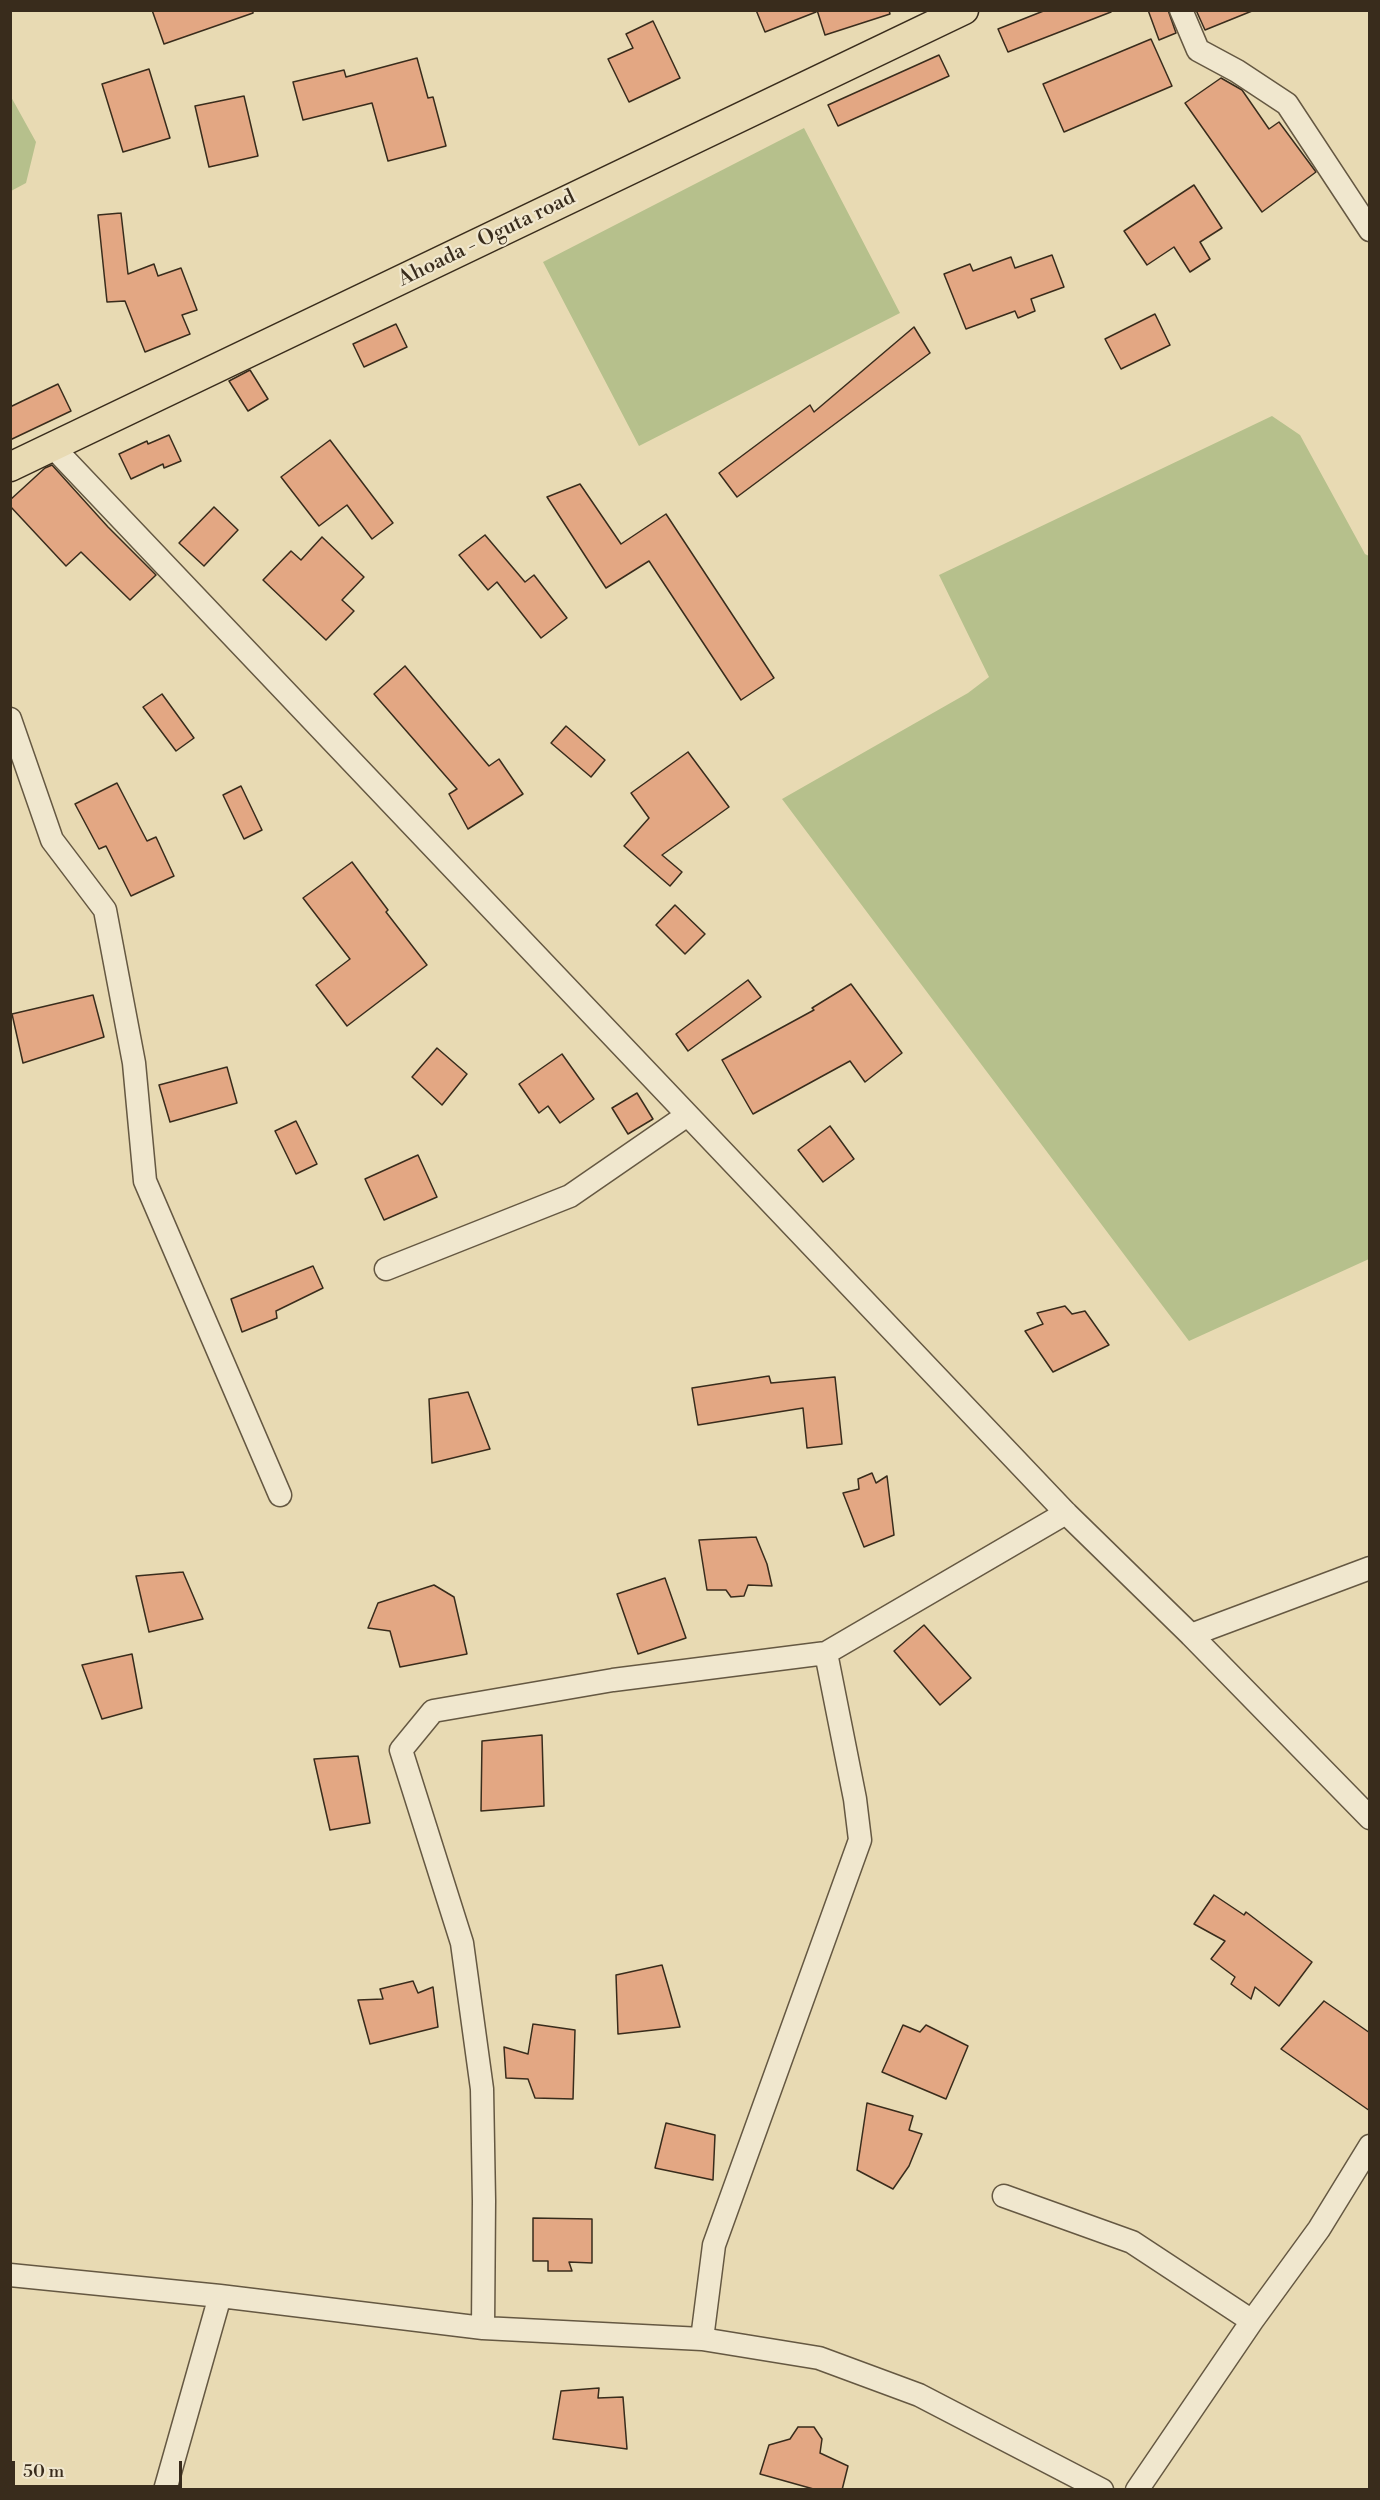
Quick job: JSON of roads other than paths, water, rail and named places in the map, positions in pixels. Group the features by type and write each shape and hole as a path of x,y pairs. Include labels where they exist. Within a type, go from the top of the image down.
{"main road":[{"name":"Ahoada - Oguta road","path":"10,467 964,10"}],"street":[{"path":"1181,10 1198,50 1237,71 1287,104 1370,230"},
{"path":"53,447 686,1116 1066,1513 1191,1635 1370,1818"},
{"path":"10,719 52,840 105,910 134,1063 145,1181 280,1495"},
{"path":"386,1269 570,1196 686,1116"},
{"path":"483,2328 482,2089 462,1943 401,1750 433,1712 614,1680 826,1653 1066,1513"},
{"path":"1191,1635 1370,1568"},
{"path":"702,2339 714,2246 860,1840 855,1799 826,1653"},
{"path":"1137,2490 1252,2321 1319,2229 1370,2146"},
{"path":"1004,2196 1132,2242 1252,2321"},
{"path":"10,2275 220,2295 483,2328 702,2339 819,2358 919,2396 1102,2490"},
{"path":"165,2490 220,2295"}]}
